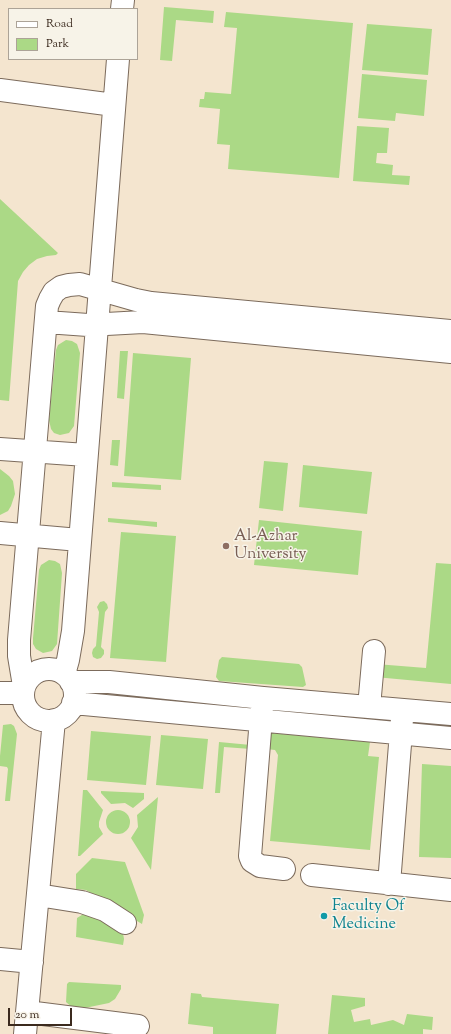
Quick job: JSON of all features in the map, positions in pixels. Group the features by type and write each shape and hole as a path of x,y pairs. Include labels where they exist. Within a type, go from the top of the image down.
{"lane":[{"path":"118,60 99,289 98,325 79,540 73,631 68,660 69,686 66,714 54,720 46,721 32,715 23,701 19,640 47,306 54,292 61,287 80,284 99,289 136,300 151,303 396,336 451,352"},
{"path":"0,90 114,105"},
{"path":"46,322 78,325 143,322 396,336 451,331"},
{"path":"0,448 86,455"},
{"path":"0,533 79,540"},
{"path":"369,707 374,650"},
{"path":"23,690 28,679 34,674 41,670 49,669 56,670 69,686 261,721 451,738"},
{"path":"69,686 109,682 263,698 451,714"},
{"path":"0,693 23,690"},
{"path":"263,698 250,856 256,864 260,866 284,869"},
{"path":"389,884 403,710"},
{"path":"25,1034 54,720"},
{"path":"312,876 451,890"},
{"path":"38,895 71,899 94,905 126,923"},
{"path":"0,959 32,962"},
{"path":"27,1012 138,1026"}],"green space":[{"path":"164,7 214,11 213,23 176,20 172,61 160,60"},
{"path":"226,12 353,23 339,178 228,169 230,145 217,144 220,109 199,107 200,99 204,99 205,92 231,94 237,28 224,27"},
{"path":"367,24 432,29 428,75 362,70"},
{"path":"362,74 427,80 424,116 396,113 395,121 358,118"},
{"path":"357,126 389,128 387,153 377,153 376,163 393,165 392,175 410,176 409,185 353,181"},
{"path":"0,199 58,253 56,255 37,259 29,265 18,281 9,401 0,400"},
{"path":"66,340 77,344 80,353 74,426 69,433 60,435 54,433 51,429 49,420 56,350 58,345"},
{"path":"120,351 128,351 124,399 117,398"},
{"path":"133,353 191,358 181,480 124,476"},
{"path":"112,440 120,440 118,466 110,465"},
{"path":"264,461 288,463 283,511 259,508"},
{"path":"303,465 372,472 367,514 299,507"},
{"path":"0,469 13,481 15,494 8,511 0,515"},
{"path":"112,482 161,485 161,490 112,487"},
{"path":"108,518 157,522 157,527 108,522"},
{"path":"259,520 362,531 358,575 254,565"},
{"path":"121,532 176,536 166,662 110,658"},
{"path":"49,560 60,564 62,573 57,644 52,651 43,653 36,649 33,644 33,638 39,570 41,565"},
{"path":"436,563 451,564 451,684 375,677 376,664 426,668"},
{"path":"104,601 108,608 105,612 101,647 104,650 104,654 101,658 97,659 93,657 92,653 96,646 99,612 97,607 100,602"},
{"path":"222,657 299,664 302,667 306,685 303,687 219,681 216,677 219,660"},
{"path":"11,724 14,726 17,734 10,801 5,801 8,769 7,767 0,766 0,756 3,725"},
{"path":"91,731 151,736 146,785 87,780"},
{"path":"271,733 370,742 368,756 379,757 370,850 270,841 278,755 275,750 266,749"},
{"path":"161,735 208,739 203,789 156,785"},
{"path":"219,742 251,745 251,749 224,747 220,793 215,793"},
{"path":"422,764 451,766 451,858 419,857"},
{"path":"83,790 87,790 103,810 99,827 103,834 80,856 78,856"},
{"path":"101,791 144,793 144,799 133,808 125,803 111,804 101,793"},
{"path":"158,797 151,870 131,838 138,827 137,815"},
{"path":"118,810 126,814 130,822 126,830 118,834 110,830 106,822 110,814"},
{"path":"92,858 125,862 144,915 142,924 86,890 76,889 76,874"},
{"path":"85,913 89,913 123,933 123,945 76,937 77,918"},
{"path":"69,982 121,985 121,989 115,999 109,1003 75,1010 66,1002 67,984"},
{"path":"191,993 201,994 202,997 279,1004 276,1034 213,1034 213,1027 188,1024"},
{"path":"332,995 365,998 365,1006 351,1010 354,1022 370,1019 371,1025 393,1020 404,1025 407,1014 433,1017 432,1030 423,1029 423,1034 328,1034"}],"place":[{"name":"Al-Azhar University","path":"226,546"},
{"name":"Faculty Of Medicine","path":"324,916"}]}
